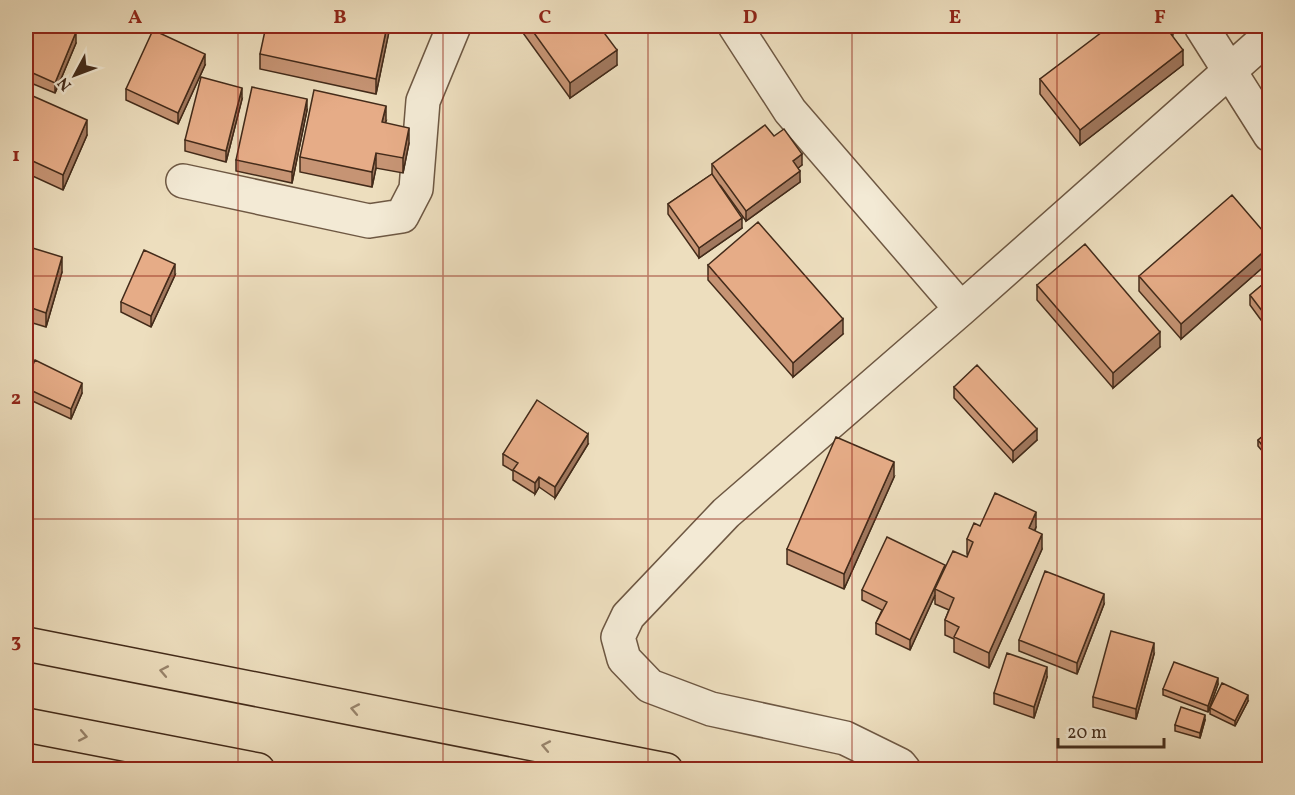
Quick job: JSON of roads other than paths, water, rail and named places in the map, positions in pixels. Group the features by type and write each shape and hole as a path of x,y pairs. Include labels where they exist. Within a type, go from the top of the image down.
{"highway":[{"path":"26,644 666,770"},
{"path":"26,725 258,770"}],"street":[{"path":"183,181 369,221 402,216 416,189 423,101 454,26"},
{"path":"735,26 790,111 960,309"},
{"path":"1201,26 1269,135"},
{"path":"904,770 900,765 845,738 711,709 650,686 624,659 618,637 628,616 726,513 1269,35"}]}
